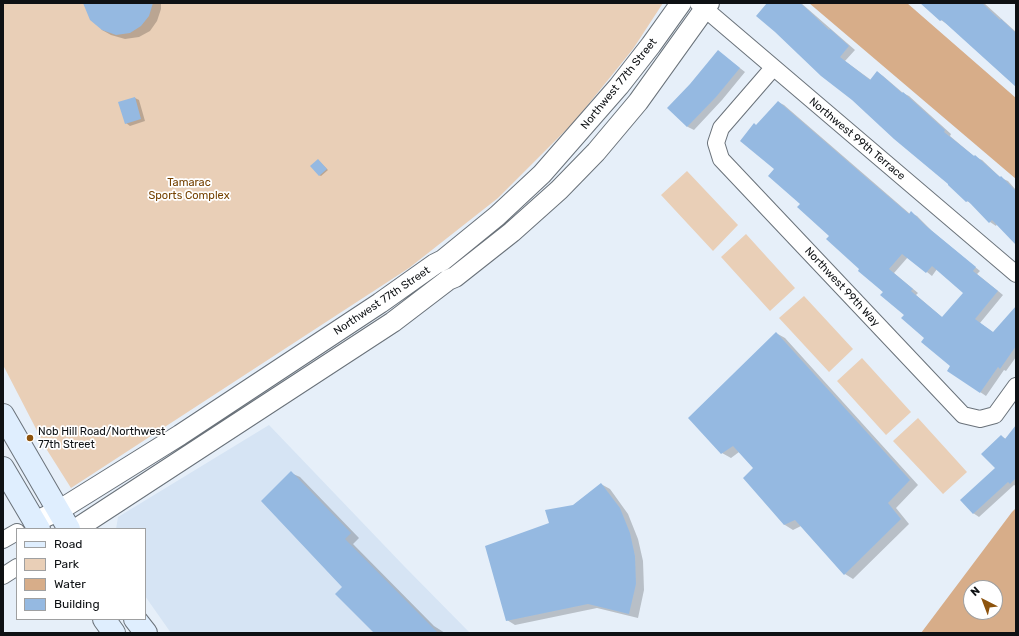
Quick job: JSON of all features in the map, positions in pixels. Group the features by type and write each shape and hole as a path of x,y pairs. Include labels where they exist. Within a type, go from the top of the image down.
{"main road":[{"path":"3,415 68,528"},
{"path":"3,468 28,528"},
{"path":"105,620 114,633"},
{"path":"136,620 146,633"}],"street":[{"name":"Northwest 77th Street","path":"28,528 58,511 186,430 374,308 435,264 443,260 497,216 542,174 619,86 681,3"},
{"name":"Northwest 77th Street","path":"78,528 393,322 448,280 455,277 512,232 558,190 596,152 638,102 704,5"},
{"name":"Northwest 99th Terrace","path":"704,5 773,68 1016,274"},
{"name":"Northwest 99th Way","path":"773,68 720,128 716,143 721,158 964,414 980,419 995,414 1016,386"},
{"name":"Northwest 77th Street","path":"3,540 16,534"},
{"path":"3,576 16,568"}],"shaded area":[{"path":"269,425 470,633 171,633 146,597 146,528 116,528 118,517"}],"green space":[{"name":"Tamarac Sports Complex","path":"3,3 663,3 633,49 574,122 498,198 409,268 71,488 47,450 3,365"},
{"path":"687,171 738,225 713,251 661,195"},
{"path":"746,234 795,288 770,311 721,257"},
{"path":"804,296 853,349 829,372 779,318"},
{"path":"862,358 911,412 886,435 837,381"},
{"path":"918,418 967,472 943,494 893,441"}],"water":[{"path":"809,3 907,3 1016,98 1016,179"},
{"path":"1016,508 1016,633 921,633 1012,512"}],"building":[{"path":"83,3 153,3 149,16 141,26 130,33 116,35 102,30 90,20"},
{"path":"767,3 800,3 849,46 840,57 870,80 877,71 945,130 944,132 974,156 975,155 1000,177 1001,176 1016,191 1016,245 992,220 989,223 968,201 966,202 948,184 894,139 852,100 821,76 756,16"},
{"path":"920,3 982,3 1000,20 1001,19 1016,33 1016,87 942,20 940,21"},
{"path":"718,50 740,68 716,97 687,127 667,108 690,84"},
{"path":"135,97 141,119 125,124 118,102"},
{"path":"778,101 909,214 911,211 926,226 976,267 973,271 998,291 975,319 993,332 1016,306 1016,346 1000,369 998,367 980,393 947,371 950,366 921,342 924,338 901,318 904,315 880,295 883,292 858,271 859,269 826,239 829,236 797,207 800,204 768,176 774,169 740,141 754,123 756,125","holes":["902,254 926,273 932,266 963,293 942,317 911,291 913,289 889,269"]},
{"path":"318,159 327,169 319,176 310,166"},
{"path":"776,332 910,480 888,503 901,519 844,575 795,520 784,525 743,478 753,468 733,446 721,454 688,418"},
{"path":"1016,425 1016,478 1010,484 1008,482 973,514 960,500 995,468 981,454 1001,435 1005,439"},
{"path":"291,471 351,533 345,539 438,633 374,633 335,594 342,587 261,501"},
{"path":"601,483 620,508 630,533 635,556 636,584 629,614 588,604 506,621 485,546 549,523 545,510 573,505"}],"place":[{"name":"Nob Hill Road/Northwest 77th Street","path":"30,438"}]}
